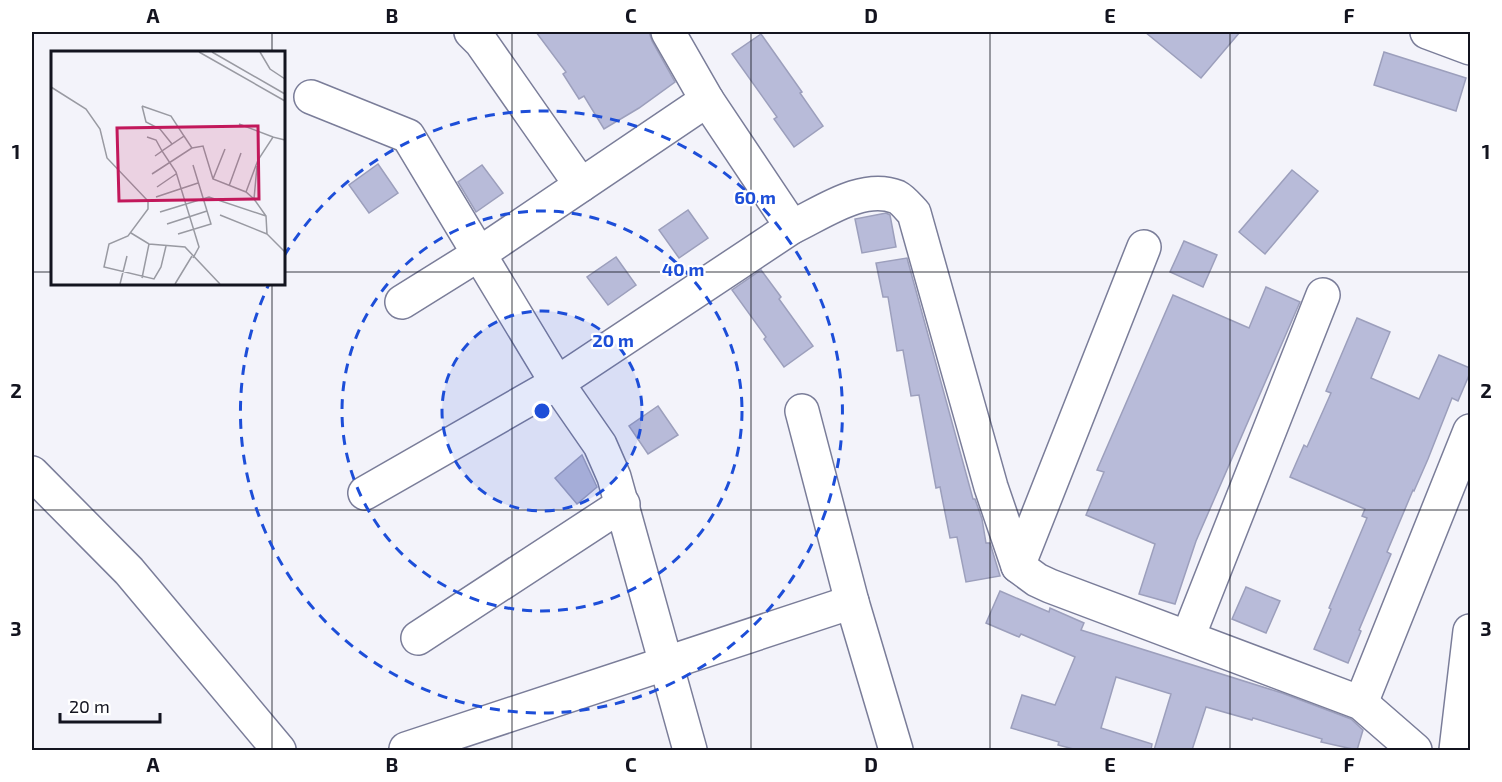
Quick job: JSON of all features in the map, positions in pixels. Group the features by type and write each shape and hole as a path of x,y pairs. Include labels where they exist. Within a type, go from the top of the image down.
{"street":[{"path":"471,32 481,42 581,185"},
{"path":"668,32 706,100 792,227"},
{"path":"1427,32 1470,48"},
{"path":"311,97 408,136 557,382 600,445 623,504 690,750"},
{"path":"402,302 479,254 706,100"},
{"path":"365,493 557,382 792,227 854,198 878,193 898,197 914,213 991,487 1018,566 1036,580 1050,586 1360,704 1415,750"},
{"path":"1018,566 1144,247"},
{"path":"1188,637 1323,295"},
{"path":"802,411 852,602 896,750"},
{"path":"1360,704 1470,431"},
{"path":"32,473 129,571 279,750"},
{"path":"418,638 623,504"},
{"path":"406,749 852,602"},
{"path":"1456,750 1470,631"}],"building":[{"path":"536,32 649,32 675,82 639,108 604,129 584,96 579,99 563,74 566,72"},
{"path":"1145,32 1240,32 1201,78"},
{"path":"761,34 823,126 794,147 774,119 777,117 732,54"},
{"path":"1384,52 1466,78 1456,111 1374,85"},
{"path":"378,164 398,193 369,213 349,185"},
{"path":"482,165 503,193 476,212 458,182"},
{"path":"1292,170 1318,191 1265,254 1239,232"},
{"path":"688,210 708,238 679,258 659,230"},
{"path":"886,213 890,215 896,247 862,253 855,219"},
{"path":"1184,241 1217,255 1203,287 1170,272"},
{"path":"616,257 636,285 608,305 587,277"},
{"path":"907,258 973,499 975,499 982,519 986,543 990,543 1000,576 966,582 957,537 950,538 940,487 936,488 919,395 911,396 903,350 897,351 888,297 883,297 876,263"},
{"path":"761,270 813,346 784,367 764,339 766,337 732,290"},
{"path":"1266,287 1300,302 1196,541 1175,604 1139,594 1155,544 1086,515 1104,472 1097,470 1173,295 1249,328"},
{"path":"1357,318 1390,332 1371,378 1419,399 1439,355 1470,368 1470,373 1458,401 1452,398 1413,490 1387,552 1391,554 1359,630 1361,631 1348,663 1314,649 1367,518 1362,516 1365,509 1290,477 1304,445 1307,447 1331,393 1326,391"},
{"path":"658,406 678,435 648,454 629,426"},
{"path":"582,455 597,487 577,504 555,478"},
{"path":"1246,587 1280,601 1266,633 1232,619"},
{"path":"1000,591 1049,612 1050,608 1084,623 1081,630 1282,693 1351,719 1363,730 1357,750 1321,742 1322,739 1253,718 1252,720 1206,707 1192,750 1154,750 1171,694 1116,677 1101,728 1152,744 1151,750 1077,750 1058,745 1059,742 1011,728 1022,695 1055,705 1075,657 1021,634 1019,637 986,623"}]}
